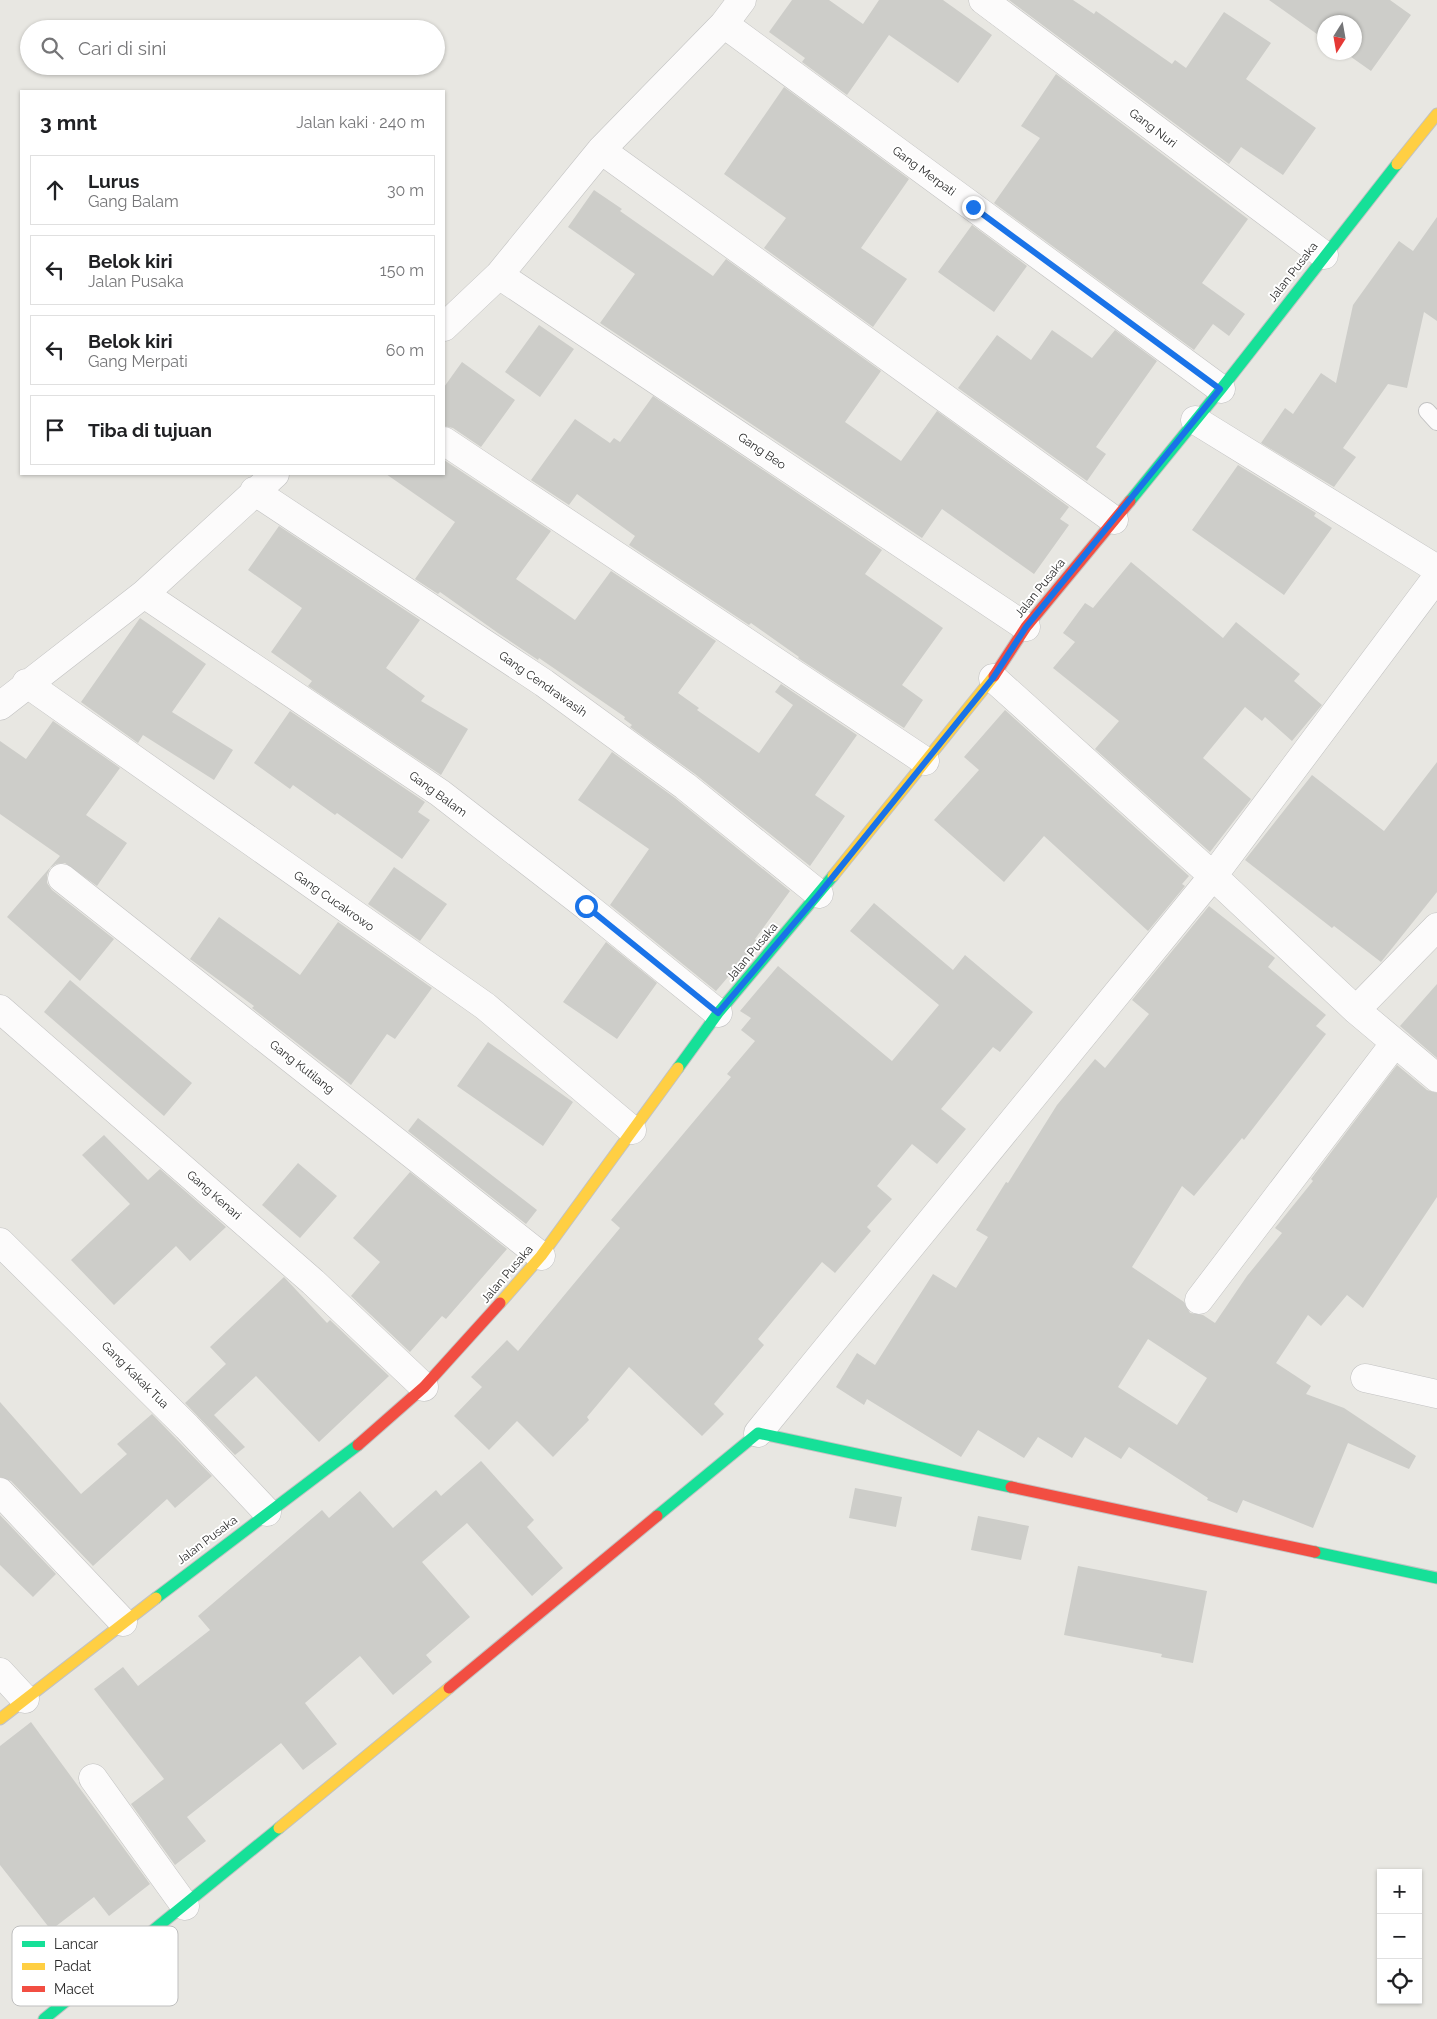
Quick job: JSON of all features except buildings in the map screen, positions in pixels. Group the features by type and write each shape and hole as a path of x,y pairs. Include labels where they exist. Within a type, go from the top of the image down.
{"main road":[{"name":"Jalan Pusaka","path":"0,1719 123,1622 356,1447 424,1386 542,1256 718,1013 819,894 993,678 1026,627 1220,389 1437,114"},
{"path":"160,1926 758,1433 1437,1578"},
{"path":"44,2019 60,2006"}],"street":[{"path":"445,326 499,276 601,150 724,24 742,0"},
{"name":"Gang Nuri","path":"983,0 1324,255"},
{"name":"Gang Merpati","path":"724,24 1220,389"},
{"path":"601,150 1114,520"},
{"name":"Gang Beo","path":"499,276 1026,627"},
{"path":"1195,420 1437,569"},
{"path":"445,442 926,761"},
{"path":"0,706 26,683 144,594 254,491 274,475"},
{"name":"Gang Cendrawasih","path":"254,491 544,683 685,786 819,894"},
{"path":"758,1433 1213,876 1437,578"},
{"name":"Gang Balam","path":"144,594 440,793 586,906 718,1013"},
{"path":"993,678 1213,876 1356,1010 1394,1044 1437,1078"},
{"name":"Gang Cucakrowo","path":"26,683 485,1006 632,1130"},
{"name":"Gang Kutilang","path":"62,878 542,1256"},
{"path":"1356,1010 1437,927"},
{"name":"Gang Kenari","path":"0,1009 313,1282 424,1386"},
{"path":"1199,1300 1394,1044"},
{"name":"Gang Kakak Tua","path":"0,1242 187,1426 267,1512"},
{"path":"1366,1378 1437,1394"},
{"path":"0,1492 123,1622"},
{"path":"0,1672 25,1699"},
{"path":"93,1778 185,1906"}],"traffic: fast":[{"path":"1130,501 1221,389 1397,164"},
{"path":"678,1068 718,1013 833,876"},
{"path":"657,1516 758,1433 1011,1487"},
{"path":"156,1598 358,1445"},
{"path":"1315,1552 1437,1578"},
{"path":"158,1926 279,1828"},
{"path":"44,2019 60,2006"}],"traffic: slow":[{"path":"1397,164 1437,114"},
{"path":"833,876 994,676"},
{"path":"500,1303 541,1256 678,1068"},
{"path":"0,1719 156,1598"},
{"path":"279,1828 449,1688"}],"traffic: jam":[{"path":"994,676 1026,627 1130,501"},
{"path":"358,1445 424,1387 500,1303"},
{"path":"1011,1487 1315,1552"},
{"path":"449,1688 657,1516"}],"route":[{"path":"586,906 718,1013 819,894 993,678 1026,627 1220,389 973,207"}]}
